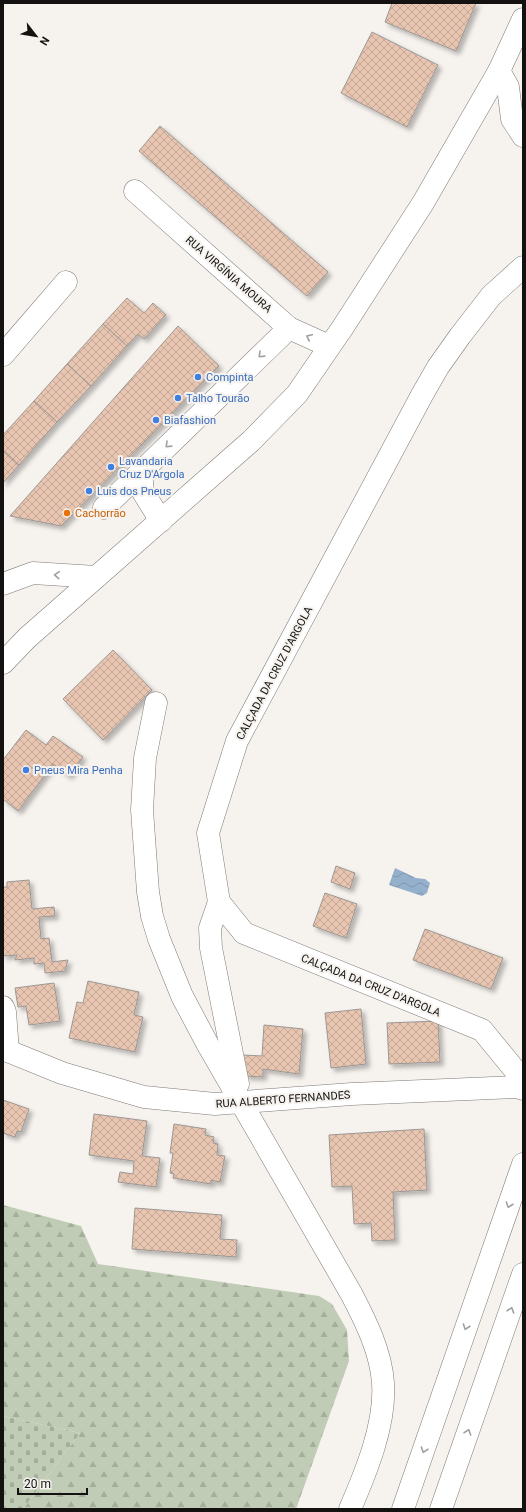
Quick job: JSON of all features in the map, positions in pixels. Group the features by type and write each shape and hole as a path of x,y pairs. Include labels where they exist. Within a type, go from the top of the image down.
{"main road":[{"path":"3,663 27,638 251,441 297,394 423,203 499,71 523,18"},
{"path":"499,71 508,87 512,119 523,136"},
{"name":"RUA VIRGÍNIA MOURA","path":"135,191 289,328 330,346"},
{"name":"CALÇADA DA CRUZ D'ARGOLA","path":"523,267 491,296 460,336 432,379 237,741 208,833 219,902 244,933 482,1030 523,1080"},
{"path":"3,355 66,282"},
{"path":"104,508 289,328"},
{"path":"141,472 143,492 161,521"},
{"path":"3,584 33,573 96,577"},
{"path":"156,703 145,758 142,804 148,892 152,916 159,940 182,996 241,1103 352,1294 377,1353 383,1384 380,1421 361,1483 350,1509"},
{"path":"219,902 210,928 211,948 241,1103"},
{"path":"3,1007 5,1012 5,1050"},
{"name":"RUA ALBERTO FERNANDES","path":"5,1050 62,1074 144,1097 215,1104 445,1089 516,1087 523,1089"},
{"path":"403,1509 522,1166"},
{"path":"441,1509 523,1274"}],"green space":[{"path":"3,1205 81,1226 98,1264 319,1296 332,1304 347,1330 349,1361 296,1509 23,1509 80,1433 3,1416"},
{"path":"3,1416 80,1433 23,1509 3,1509"}],"water":[{"path":"395,868 416,878 425,879 430,883 427,893 422,896 389,885"}],"building":[{"path":"392,3 476,3 456,51 385,22"},
{"path":"372,32 438,65 407,127 341,93"},
{"path":"160,126 328,272 307,296 139,151"},
{"path":"127,298 144,313 153,303 166,315 144,339 138,334 127,346 103,324"},
{"path":"103,324 127,346 91,386 67,364"},
{"path":"178,326 219,366 61,526 10,516"},
{"path":"67,364 91,386 57,422 34,401"},
{"path":"34,401 57,422 19,465 3,450 3,435"},
{"path":"3,450 19,465 3,483"},
{"path":"113,650 152,690 103,740 63,699"},
{"name":"Pneus Mira Penha","path":"26,730 46,745 53,736 83,757 69,776 53,764 18,811 3,799 3,760"},
{"path":"336,866 355,873 350,889 331,882"},
{"path":"29,880 32,909 54,907 55,916 39,917 41,939 49,938 52,962 68,960 65,971 45,973 44,963 34,964 34,958 15,960 17,955 3,956 3,887 7,887 7,882"},
{"path":"325,893 357,904 346,938 313,926"},
{"path":"425,929 503,958 491,989 413,960"},
{"path":"88,981 139,992 134,1015 143,1017 135,1052 69,1038 77,1002 83,1003"},
{"path":"54,983 60,1021 29,1025 26,1006 18,1007 15,988"},
{"path":"361,1009 366,1064 331,1068 325,1013"},
{"path":"438,1021 440,1062 389,1064 387,1023"},
{"path":"264,1025 303,1029 299,1074 263,1069 263,1077 246,1076 243,1055 262,1056"},
{"path":"3,1100 29,1109 21,1132 17,1131 15,1137 3,1133"},
{"path":"94,1114 147,1121 142,1156 160,1158 156,1187 118,1182 120,1172 133,1174 134,1161 89,1155"},
{"path":"174,1124 206,1129 205,1135 214,1137 213,1143 218,1144 217,1155 225,1156 220,1182 211,1180 211,1184 173,1178 174,1174 170,1173 173,1153 170,1153"},
{"path":"424,1129 427,1190 393,1192 395,1240 372,1241 371,1223 354,1224 352,1186 332,1187 329,1135"},
{"path":"135,1208 222,1215 220,1239 237,1240 236,1257 132,1249"}],"place":[{"name":"Compinta","path":"198,377"},
{"name":"Talho Tourão","path":"178,398"},
{"name":"Biafashion","path":"156,420"},
{"name":"Lavandaria Cruz D'Argola","path":"111,467"},
{"name":"Luis dos Pneus","path":"89,491"},
{"name":"Cachorrão","path":"67,513"},
{"name":"Pneus Mira Penha","path":"26,770"}]}
